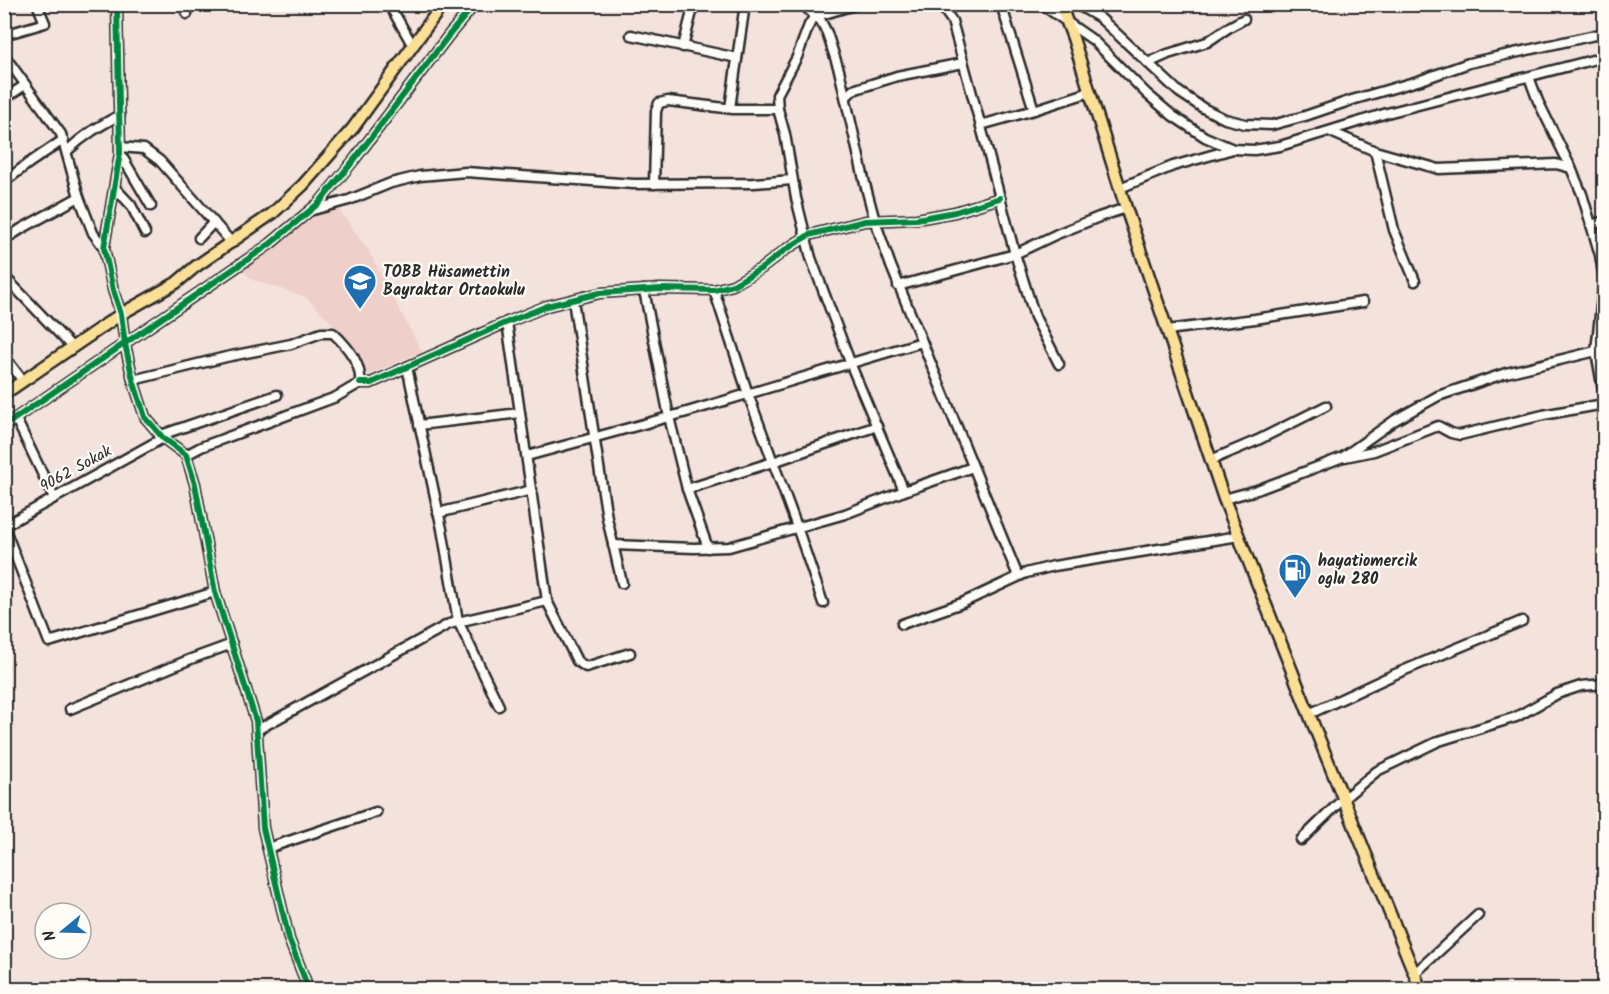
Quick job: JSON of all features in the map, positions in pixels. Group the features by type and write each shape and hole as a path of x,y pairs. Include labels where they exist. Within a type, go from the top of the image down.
{"main road":[{"path":"4,394 121,314 176,283 273,213 303,185 353,128 443,4"},
{"path":"1060,4 1224,499 1420,990"}],"street":[{"path":"4,35 45,23 37,4"},
{"path":"117,4 120,150 104,248 121,314 133,381 146,417 162,436 186,455 195,484 215,592 256,721 263,828 289,939 309,990"},
{"path":"183,4 187,14"},
{"path":"389,4 413,46"},
{"path":"4,426 270,244 319,203 475,4"},
{"path":"683,46 694,4"},
{"path":"730,108 746,4"},
{"path":"802,4 820,21 827,33 839,70 875,221 898,286 1018,576"},
{"path":"858,4 814,17 808,25 797,57 777,96 778,109 811,258 904,491"},
{"path":"940,4 952,21 1014,254 1035,317 1059,364"},
{"path":"1000,4 1034,110"},
{"path":"1041,4 1093,40 1147,94 1173,116 1205,137 1233,149"},
{"path":"1076,4 1100,18 1179,92 1225,119 1245,124 1272,125 1305,117 1469,63 1605,33"},
{"path":"1148,63 1168,54 1208,42 1244,19"},
{"path":"631,35 737,58"},
{"path":"4,55 63,140 79,197 93,233 104,248"},
{"path":"1120,188 1173,166 1233,149 1254,150 1280,146 1387,113 1605,57"},
{"path":"846,98 854,90 897,76 963,63"},
{"path":"1529,77 1582,194 1600,255 1604,279 1596,351 1605,396"},
{"path":"4,99 25,85"},
{"path":"981,125 1090,92"},
{"path":"654,184 656,111 659,103 668,101 730,108 778,109"},
{"path":"67,152 83,136 120,116"},
{"path":"1331,132 1375,151 1439,169 1556,164 1571,168"},
{"path":"4,182 63,140"},
{"path":"120,150 144,149 160,161 232,243"},
{"path":"120,150 151,206"},
{"path":"1375,151 1394,230 1415,281"},
{"path":"311,210 349,200 391,183 420,176 466,172 556,180 654,184 754,183 792,180"},
{"path":"115,188 131,205 145,232"},
{"path":"4,240 79,197"},
{"path":"186,455 201,447 336,397 360,384 371,382 407,367 547,306 600,293 660,289 714,290 733,285 806,237 865,221 917,219 955,212 1000,198"},
{"path":"898,286 1014,254 1056,234 1126,208"},
{"path":"1591,225 1605,221"},
{"path":"199,238 214,222"},
{"path":"4,276 72,348"},
{"path":"644,290 669,417 687,489 708,548"},
{"path":"714,290 748,394 798,527 823,603"},
{"path":"573,300 607,518 622,583"},
{"path":"1167,330 1363,302"},
{"path":"1022,310 1031,305"},
{"path":"507,322 547,601 577,661 586,667 630,653"},
{"path":"133,381 226,357 291,344 321,333 333,333 346,345 355,361 361,378 360,384"},
{"path":"527,456 669,417 922,342"},
{"path":"1343,457 1395,420 1438,396 1506,373 1596,351"},
{"path":"4,356 23,381"},
{"path":"407,367 459,621 499,706"},
{"name":"9062 Sokak","path":"4,527 162,436 277,395"},
{"path":"1224,499 1257,490 1343,457 1374,451 1438,426 1450,433 1460,435 1543,415 1605,404"},
{"path":"1211,460 1258,440 1326,406"},
{"path":"420,424 520,413"},
{"path":"16,419 54,498"},
{"path":"687,489 877,426"},
{"path":"613,545 729,547 845,514 974,467"},
{"path":"438,513 532,490"},
{"path":"4,527 49,642 215,592"},
{"path":"902,624 962,603 1026,573 1054,566 1239,536"},
{"path":"257,729 449,624 547,601"},
{"path":"1308,714 1393,675 1522,621"},
{"path":"70,709 232,644"},
{"path":"1301,840 1343,799 1377,771 1440,741 1516,717 1557,694 1581,686 1605,684"},
{"path":"268,848 376,812"},
{"path":"1414,974 1478,915"}],"shaded area":[{"path":"336,206 368,250 422,352 368,375 352,343 306,297 253,280 243,271 249,264 321,212"}],"cycle path":[{"path":"117,4 120,153 104,248 121,314 133,380 145,417 163,438 186,455 195,484 215,592 256,721 263,828 289,939 309,990"},
{"path":"4,426 270,244 319,203 475,4"},
{"path":"360,383 371,383 547,306 600,293 660,289 714,290 733,285 809,235 865,221 917,219 955,212 1000,198"}],"place":[{"name":"TOBB Hüsamettin Bayraktar Ortaokulu","path":"360,310"},
{"name":"hayatiomercik oglu 280","path":"1295,599"}]}
